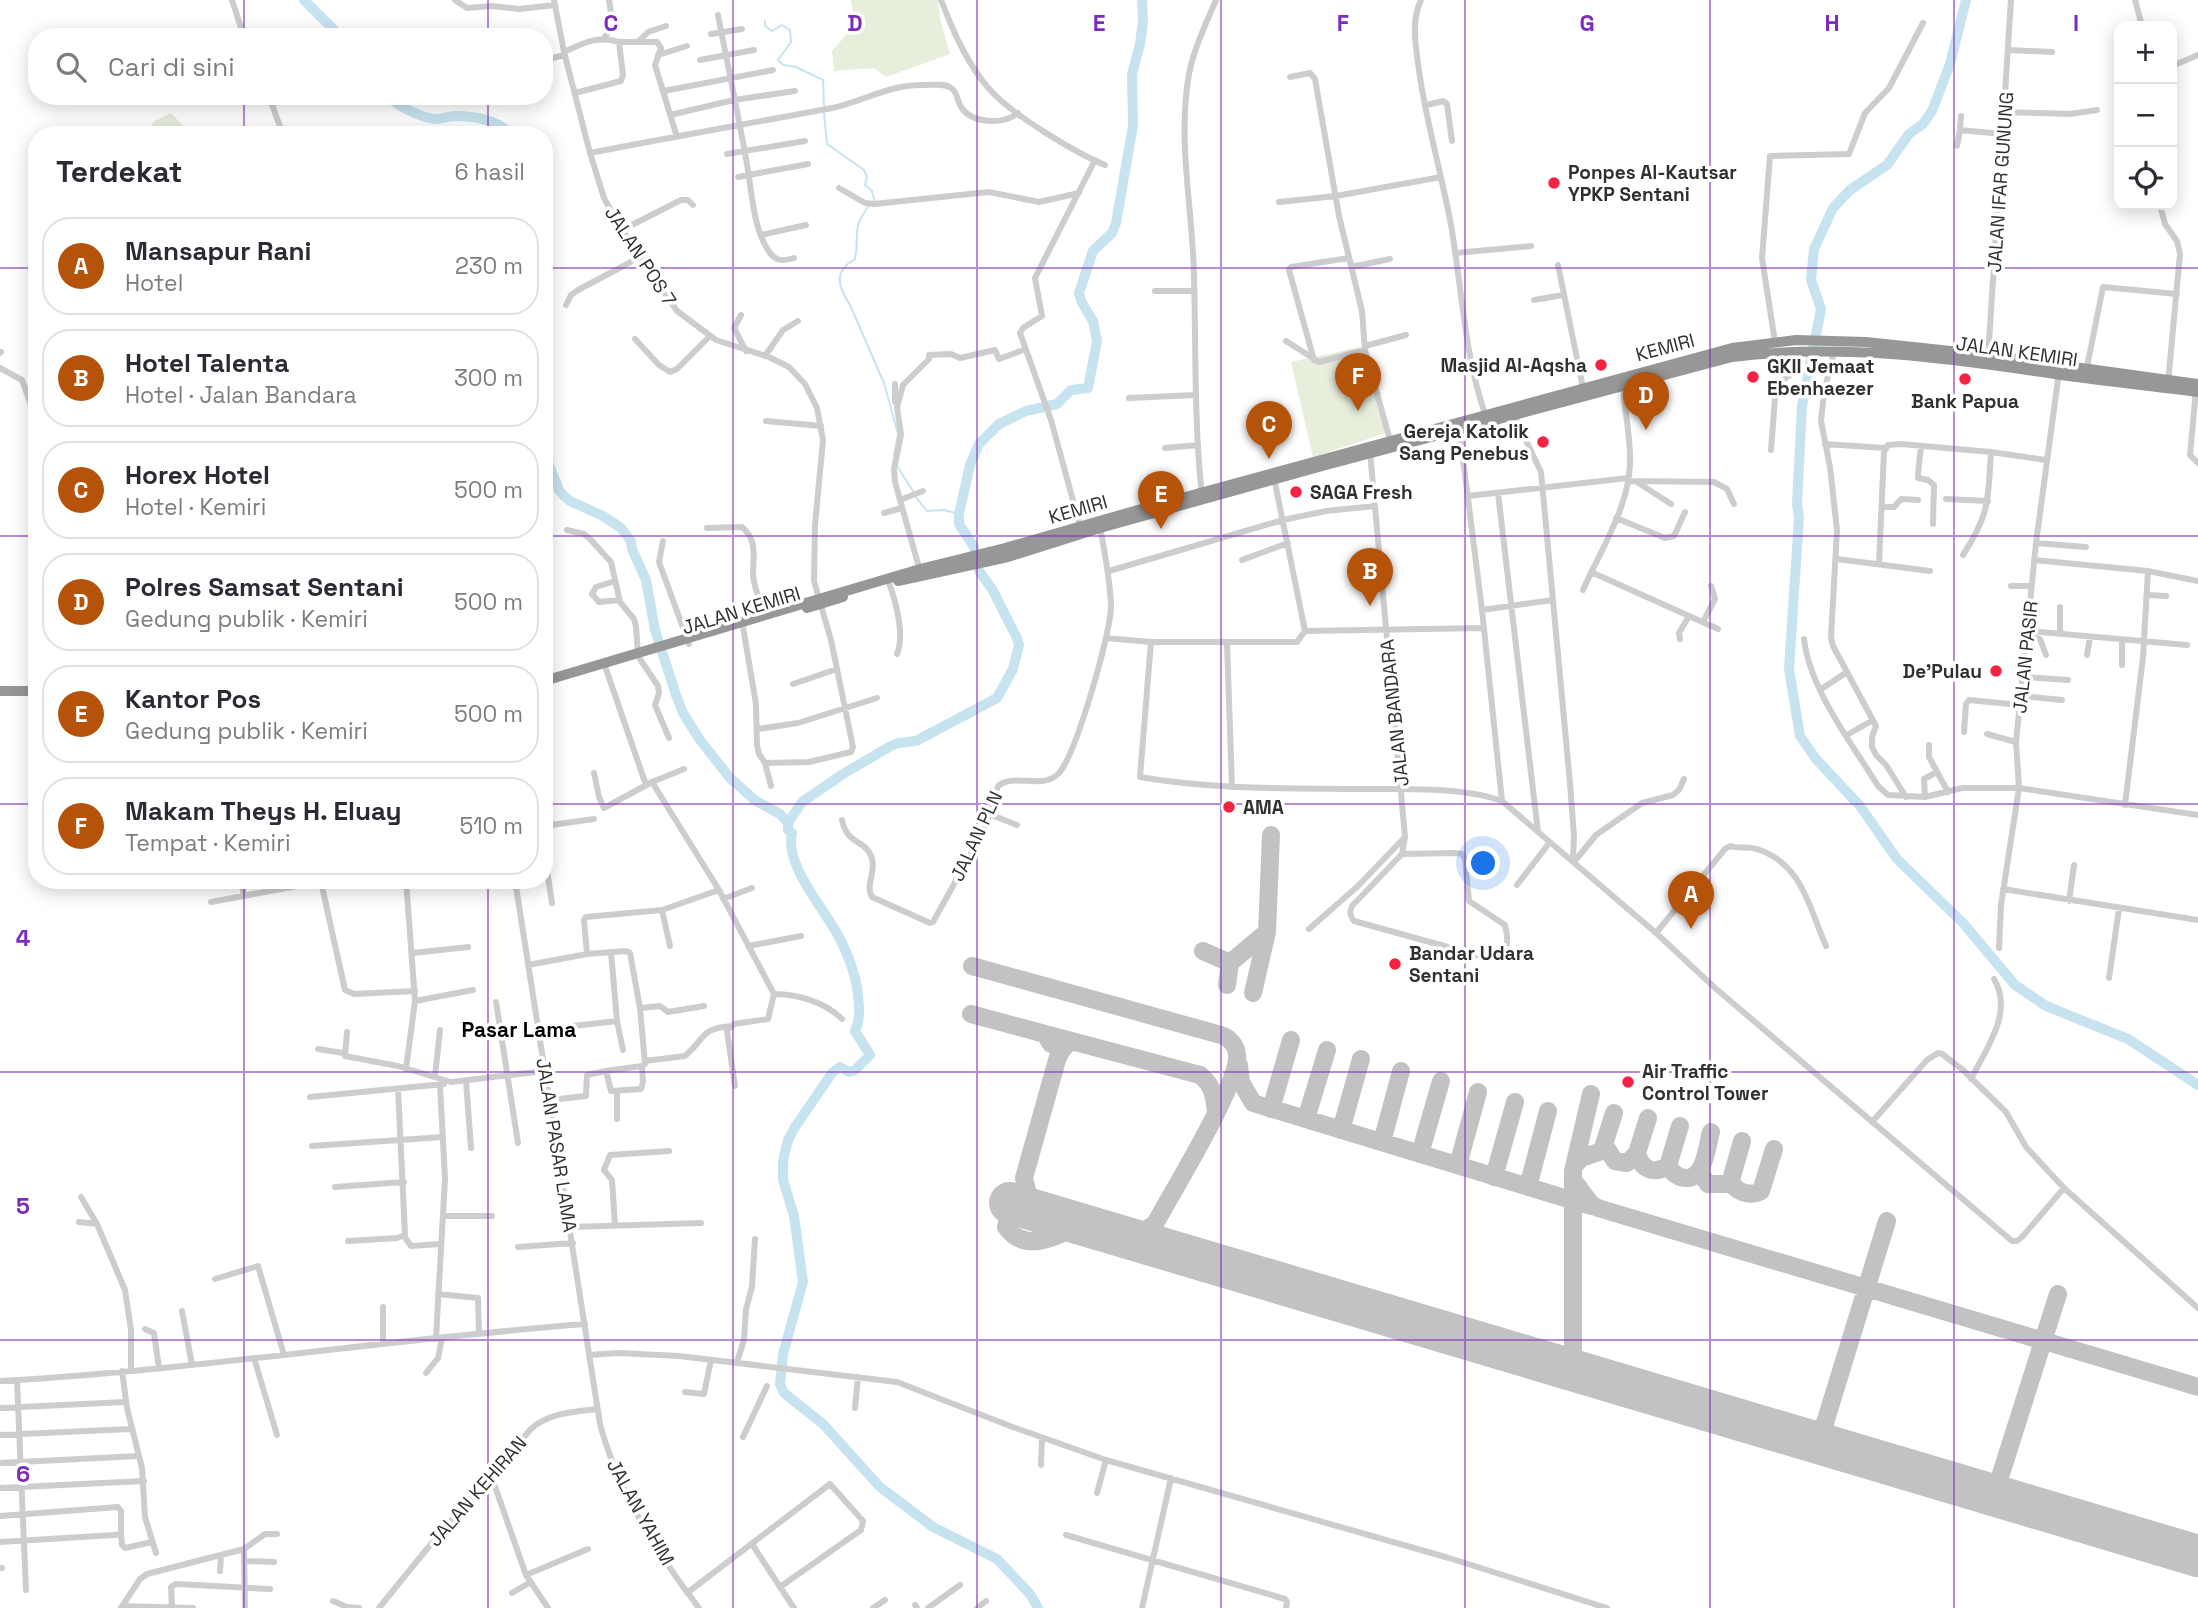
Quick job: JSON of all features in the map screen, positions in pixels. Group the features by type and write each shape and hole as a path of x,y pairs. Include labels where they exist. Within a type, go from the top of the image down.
{"highway":[{"path":"1732,352 1775,342 1796,347"},
{"path":"1732,352 1796,347 1832,348"},
{"name":"JALAN KEMIRI","path":"1832,348 1920,348 2197,388"},
{"name":"JALAN KEMIRI","path":"1832,348 1988,359"},
{"name":"KEMIRI","path":"947,566 1007,553 1100,524 1732,352"},
{"name":"KEMIRI","path":"1537,404 1583,388 1623,381"},
{"name":"KEMIRI","path":"1370,450 1390,440 1459,425 1485,414 1512,411"},
{"name":"KEMIRI","path":"1007,553 1080,526 1100,524"},
{"name":"JALAN KEMIRI","path":"683,642 743,627 819,601 947,566"},
{"name":"JALAN KEMIRI","path":"553,679 641,655 765,614 889,583 920,572"},
{"name":"JALAN KEMIRI","path":"553,684 606,669 641,655"},
{"path":"0,691 28,691"},
{"path":"0,697 28,697"}],"street":[{"path":"232,0 241,28"},
{"path":"455,0 467,8 485,6 519,9 555,3"},
{"path":"604,38 613,26 609,0"},
{"path":"941,0 965,51 987,86 1018,113 1061,142 1105,164"},
{"path":"1202,497 1196,395 1192,217 1184,161 1186,95 1192,61 1216,0"},
{"path":"1421,0 1416,12 1415,37 1474,369 1485,414"},
{"name":"JALAN IFAR GUNUNG","path":"1988,359 2011,0"},
{"path":"2135,0 2141,21"},
{"name":"JALAN POS 7","path":"555,3 590,153 608,206 622,230 671,303 710,336 780,362 800,377 812,397 821,426 823,452 814,559 819,601 837,669 853,747 851,752 809,762 765,763"},
{"path":"718,15 761,234 770,254 775,258 781,261 794,258"},
{"path":"1775,342 1762,258 1770,156 1849,154 1865,113 1889,88 1923,23"},
{"path":"639,41 648,32 666,26"},
{"path":"711,34 742,29"},
{"path":"553,57 582,43 604,38 619,42 650,41 659,44 661,48 656,65 677,137"},
{"path":"575,93 621,81 623,75 619,42"},
{"path":"658,55 687,46"},
{"path":"700,60 754,50"},
{"path":"2009,50 2052,52"},
{"path":"2177,64 2198,55"},
{"path":"664,91 773,70"},
{"path":"1290,77 1310,73 1314,75 1336,196 1362,311 1365,348 1390,440"},
{"path":"590,153 830,108 881,91 926,85 951,88 965,112 979,120 1006,119 1018,113"},
{"path":"670,115 734,100 795,91"},
{"path":"1427,105 1443,101 1447,104 1452,141"},
{"path":"272,105 280,126"},
{"path":"2005,112 2070,114 2097,110"},
{"path":"1957,146 1961,116"},
{"path":"1960,130 2004,134"},
{"path":"727,154 805,141"},
{"path":"1080,526 1051,420 1021,330 1042,314 1034,284 1035,278 1095,160"},
{"path":"738,177 808,164"},
{"path":"1279,202 1336,196 1441,177"},
{"path":"839,188 865,203 874,205 989,192 1040,202 1079,193"},
{"path":"622,230 677,201 684,199 694,205"},
{"path":"2161,210 2165,223 2179,248 2168,385"},
{"path":"761,234 806,225"},
{"path":"1455,253 1531,246"},
{"path":"566,305 571,295 578,290 639,255"},
{"path":"1314,360 1289,270 1291,267 1349,258"},
{"path":"1351,267 1390,258"},
{"path":"1558,265 1583,388"},
{"path":"2086,374 2103,287 2177,295"},
{"path":"1155,291 1194,291"},
{"path":"1534,300 1563,295"},
{"path":"741,315 734,328 746,351"},
{"path":"765,356 783,330 798,321"},
{"path":"1286,341 1319,362 1406,335"},
{"path":"635,339 659,365 670,372 677,369 710,336"},
{"path":"1771,450 1776,385 1793,373 1796,347"},
{"path":"1832,348 1821,421 1836,512 1837,559 1831,637 1833,646 1876,726 1872,747 1906,797"},
{"path":"897,407 903,385 929,359 929,355 951,354 960,358 995,350 999,359 1026,349"},
{"path":"0,368 22,380 28,396"},
{"name":"JALAN PASIR","path":"1999,948 2003,889 2019,788 2016,742 2031,586 2060,370"},
{"path":"1583,590 1631,480 1623,381"},
{"path":"895,384 901,430 894,468 920,572"},
{"path":"2197,388 2190,455 2198,463"},
{"path":"1129,398 1196,395"},
{"path":"1512,411 1539,466 1543,487 1574,836 1574,862"},
{"path":"766,421 821,426"},
{"path":"1459,425 1502,801"},
{"path":"1825,444 1885,448 1894,444 1991,452 2046,460"},
{"path":"1165,448 1198,445"},
{"path":"1921,446 1918,478 1928,480 1934,485 1933,524"},
{"path":"1879,564 1885,448"},
{"name":"JALAN BANDARA","path":"1370,450 1405,837 1402,854"},
{"path":"1962,555 1982,523 1988,501 1991,452"},
{"path":"1106,638 1152,642 1296,643 1305,631 1274,476"},
{"path":"1631,480 1671,504"},
{"path":"1468,496 1631,480 1714,482 1727,489 1734,504"},
{"path":"900,500 918,493"},
{"path":"1498,493 1538,832"},
{"path":"1882,507 1894,507 1901,499 1918,500"},
{"path":"1946,499 1988,501"},
{"path":"1109,571 1283,520 1326,511 1375,506"},
{"path":"884,513 902,508"},
{"path":"1616,518 1665,538 1674,536 1685,512"},
{"name":"JALAN PLN","path":"842,820 847,835 870,853 874,869 868,888 872,897 930,923 936,919 974,848 1002,783 1046,781 1061,770 1086,710 1106,638 1111,606 1109,571 1100,524"},
{"path":"707,527 741,527 752,538 755,558 753,576 765,614"},
{"path":"567,530 584,534 611,562 619,600 634,620 641,655 658,686 655,705 669,738"},
{"path":"663,541 659,562 683,642"},
{"path":"1242,560 1288,542"},
{"path":"2036,543 2086,547"},
{"path":"1837,559 1930,570"},
{"path":"2034,560 2148,571 2198,581"},
{"path":"2125,805 2144,641 2148,571"},
{"path":"1591,572 1718,629"},
{"path":"615,581 596,587 592,594 599,602 619,600"},
{"path":"889,583 898,609 901,640 897,654"},
{"path":"1703,622 1714,599 1711,586"},
{"path":"2011,586 2031,586"},
{"path":"2147,595 2166,596"},
{"path":"1482,610 1553,600"},
{"path":"2060,607 2060,634"},
{"path":"1680,639 1679,633 1689,616"},
{"path":"743,627 753,681 759,754 765,763 771,786"},
{"path":"1305,631 1483,628"},
{"path":"2027,633 2188,645"},
{"path":"2027,633 2040,639 2046,655"},
{"path":"2087,654 2090,636"},
{"path":"1804,639 1809,663 1820,690 1883,793 1925,797 1962,788 2019,788 2198,815"},
{"path":"2122,639 2122,665"},
{"path":"1152,642 1140,777 1232,787 1401,789 1486,795 1502,801 1656,933 1714,987 2012,1241 2022,1237 2064,1188"},
{"path":"1227,643 1232,787"},
{"path":"550,1100 586,1096 587,1075 685,1056 704,1033 719,1027 768,1019 774,994 719,890 649,784 606,669"},
{"path":"793,684 837,669"},
{"path":"1820,690 1847,672"},
{"path":"2024,677 2068,680"},
{"path":"2022,696 2062,700"},
{"path":"758,729 798,723 877,698"},
{"path":"1964,732 1966,704 1969,700 2021,705"},
{"path":"1847,735 1873,720"},
{"path":"1987,734 2016,742"},
{"path":"1929,744 1929,757 1948,792"},
{"path":"594,773 604,808 684,769"},
{"path":"1925,797 1924,779 1937,772"},
{"path":"1574,862 1596,835 1642,803 1673,795 1679,790 1684,779"},
{"path":"989,814 1017,825"},
{"path":"553,825 594,819"},
{"path":"1309,929 1358,886 1405,837"},
{"path":"1517,885 1550,842"},
{"path":"1656,933 1725,849 1730,846 1742,849 1751,847 1779,860 1793,873 1804,889 1826,946"},
{"path":"1402,854 1462,854 1465,859 1469,901 1505,925 1508,941 1503,953 1497,957 1484,957 1354,921 1350,915 1352,906 1402,854"},
{"path":"2069,901 2074,866"},
{"path":"723,898 752,888"},
{"path":"243,889 244,896"},
{"path":"211,902 282,889"},
{"path":"326,889 345,990 354,994 415,991"},
{"path":"406,1069 415,1001 407,889"},
{"name":"JALAN PASAR LAMA","path":"516,889 597,1409"},
{"path":"550,889 552,903"},
{"path":"2003,889 2198,920"},
{"path":"587,954 586,917 662,910 719,890"},
{"path":"2109,978 2119,909"},
{"path":"662,910 670,946"},
{"path":"748,946 801,936"},
{"path":"413,953 468,947"},
{"path":"611,952 617,1021 623,1049"},
{"path":"528,965 587,954 630,953 640,1009 644,1063 642,1088 617,1092 610,1090 606,1071"},
{"path":"1971,1079 1996,1027 2002,1008 2001,995 1994,979"},
{"path":"415,1001 473,990"},
{"path":"774,994 790,994 807,1000 828,1009 842,1019"},
{"path":"496,1002 518,1143"},
{"path":"640,1009 660,1006 668,1012 704,1006"},
{"path":"538,1030 617,1021"},
{"path":"731,1026 727,1034 735,1086"},
{"path":"435,1076 440,1030"},
{"path":"344,1053 347,1032"},
{"path":"318,1049 344,1053 345,1056 452,1082"},
{"path":"1872,1122 1927,1060 1938,1053 1963,1070 2006,1112 2026,1147 2064,1188 2198,1308"},
{"path":"310,1097 440,1085 545,1071"},
{"path":"466,1081 471,1148"},
{"path":"426,1373 438,1358 439,1338 438,1294 445,1179 440,1085"},
{"path":"398,1089 404,1182 404,1236 411,1246 441,1244"},
{"path":"617,1092 617,1119"},
{"path":"312,1146 443,1137"},
{"path":"615,1225 612,1180 604,1170 610,1156 669,1151"},
{"path":"335,1187 404,1182"},
{"path":"81,1196 97,1224 125,1290 131,1330 131,1367"},
{"path":"443,1216 492,1216"},
{"path":"79,1222 97,1224"},
{"path":"570,1227 701,1223"},
{"path":"348,1241 404,1236"},
{"path":"737,1362 744,1340 746,1309 752,1287 755,1238"},
{"path":"518,1247 573,1243"},
{"path":"215,1279 252,1266 259,1268 280,1355"},
{"path":"438,1294 478,1297 479,1334"},
{"path":"383,1307 383,1344"},
{"path":"181,1311 192,1361"},
{"path":"0,1381 585,1324"},
{"path":"145,1329 154,1333 159,1364"},
{"path":"589,1355 650,1354 890,1381 910,1386 1106,1460 1449,1558 1607,1608"},
{"path":"254,1358 277,1435"},
{"path":"685,1392 704,1394 711,1360"},
{"path":"122,1371 125,1402 144,1481 144,1509 156,1553"},
{"path":"855,1408 858,1377"},
{"path":"17,1380 26,1590"},
{"path":"743,1437 767,1386"},
{"path":"0,1408 125,1402"},
{"name":"JALAN KEHIRAN","path":"379,1608 537,1423 568,1413 597,1409"},
{"name":"JALAN YAHIM","path":"597,1409 608,1451 625,1488 651,1537 699,1608"},
{"path":"0,1435 131,1429"},
{"path":"1041,1465 1042,1438"},
{"path":"0,1462 139,1456"},
{"path":"1097,1493 1106,1460"},
{"path":"491,1475 526,1574 548,1608"},
{"path":"1142,1608 1171,1478"},
{"path":"0,1488 144,1481"},
{"path":"687,1592 830,1485 861,1516 864,1525 861,1530 780,1587"},
{"path":"0,1516 118,1507 121,1511 122,1545 125,1548 152,1542"},
{"path":"0,1542 121,1534"},
{"path":"122,1607 140,1579 147,1574 244,1549 265,1534 277,1534"},
{"path":"1066,1535 1285,1599 1286,1608"},
{"path":"752,1544 794,1608"},
{"path":"244,1549 245,1608"},
{"path":"526,1574 588,1549"},
{"path":"220,1571 221,1555"},
{"path":"244,1561 274,1562"},
{"path":"512,1593 530,1583"},
{"path":"172,1608 173,1585 270,1588"},
{"path":"928,1608 960,1585"},
{"path":"873,1608 885,1600"},
{"path":"333,1601 346,1607 359,1608"},
{"path":"977,1608 986,1601"},
{"path":"122,1607 193,1608"}],"green space":[{"path":"851,0 938,0 940,19 950,54 886,77 874,68 834,71 832,51 855,25"},
{"path":"171,113 183,126 150,126"},
{"path":"1361,347 1386,433 1313,457 1291,362"}],"waterway":[{"path":"304,0 332,28"},
{"path":"1038,1608 1030,1594 997,1559 933,1527 880,1487 823,1424 784,1393 780,1384 783,1354 803,1282 794,1216 783,1180 783,1161 788,1140 832,1073 840,1067 849,1072 855,1070 870,1055 855,1031 859,1009 852,966 834,927 800,873 794,859 792,833 788,830 788,823 802,802 843,774 889,747 916,741 997,698 1013,669 1019,645 1017,638 992,589 979,571 974,547 959,524 959,514 970,465 979,444 999,424 1026,411 1057,404 1071,390 1088,388 1097,341 1093,321 1079,293 1093,251 1112,233 1116,223 1133,126 1132,74 1140,44 1142,0"},
{"path":"1966,0 1950,64 1932,111 1923,124 1909,134 1887,165 1850,190 1833,208 1814,249 1811,280 1821,309 1802,406 1797,504 1799,517 1789,669 1800,736 1816,759 1860,806 1897,859 1963,923 2015,985 2046,1006 2128,1039 2198,1085"},
{"path":"765,21 765,26 772,31 782,25 790,30 791,42 778,60 783,65 796,67 823,80 824,107"},
{"path":"400,105 425,117 477,118 500,126"},
{"path":"824,113 827,144 864,170 867,177 865,185 872,191 875,203"},
{"path":"868,207 858,227 855,259 844,268 840,285 884,383 898,434 894,455"},
{"path":"897,466 913,491"},
{"path":"553,475 564,496 621,528 631,541 646,580 655,630 683,713 730,778 756,801 780,814 788,823"},
{"path":"915,496 927,511 944,510 959,514"}],"taxiway":[{"path":"1253,993 1267,932 1271,835"},
{"path":"1230,963 1267,932"},
{"path":"1203,951 1230,963 1227,985"},
{"path":"972,966 1221,1035 1234,1045 1237,1055 1228,1089 1155,1224 1139,1234 1121,1236"},
{"path":"971,1014 1045,1034 1051,1044"},
{"path":"1045,1034 1200,1075 1210,1087 1216,1112"},
{"path":"1271,1109 1291,1040"},
{"path":"1043,1212 1028,1194 1024,1178 1057,1060 1070,1041"},
{"path":"1306,1119 1327,1050"},
{"path":"1341,1130 1361,1059"},
{"path":"1239,1065 1241,1082 1253,1103 1591,1206"},
{"path":"1382,1142 1401,1071"},
{"path":"1420,1154 1441,1081"},
{"path":"1458,1165 1478,1092"},
{"path":"1591,1094 1573,1171 1573,1354 1578,1368 1596,1377"},
{"path":"1494,1177 1515,1102"},
{"path":"1528,1187 1548,1111"},
{"path":"1574,1166 1581,1158 1602,1151 1614,1113"},
{"path":"1605,1146 1615,1161 1627,1163 1637,1153 1648,1118"},
{"path":"1637,1153 1641,1163 1648,1169 1657,1170 1668,1166 1680,1126"},
{"path":"1668,1166 1683,1178 1692,1177 1704,1160 1711,1132"},
{"path":"1700,1173 1708,1184 1727,1184 1731,1180 1742,1141"},
{"path":"1731,1180 1735,1188 1743,1192 1752,1194 1761,1191 1774,1149"},
{"path":"1574,1181 1591,1204 1598,1208 2198,1387"},
{"path":"1011,1203 1006,1227 1023,1240 1043,1240 1082,1224"},
{"path":"1839,1449 1826,1436 1825,1423 1887,1221"},
{"path":"1155,1224 1155,1236 1165,1249"},
{"path":"1994,1496 2058,1294"},
{"path":"1542,1361 1561,1362 1573,1350"},
{"path":"1795,1436 1813,1436 1825,1423"}],"runway":[{"path":"1010,1203 2198,1556"}],"place":[{"name":"Ponpes Al-Kautsar YPKP Sentani","path":"1554,183"},
{"name":"Masjid Al-Aqsha","path":"1601,365"},
{"name":"GKII Jemaat Ebenhaezer","path":"1753,377"},
{"name":"Bank Papua","path":"1965,379"},
{"name":"Makam Theys H. Eluay","path":"1358,411"},
{"name":"Polres Samsat Sentani","path":"1646,430"},
{"name":"Gereja Katolik Sang Penebus","path":"1543,442"},
{"name":"Horex Hotel","path":"1269,459"},
{"name":"SAGA Fresh","path":"1296,492"},
{"name":"Kantor Pos","path":"1161,529"},
{"name":"Hotel Talenta","path":"1370,606"},
{"name":"De'Pulau","path":"1996,671"},
{"name":"AMA","path":"1229,807"},
{"name":"Mansapur Rani","path":"1691,929"},
{"name":"Bandar Udara Sentani","path":"1395,964"},
{"name":"Air Traffic Control Tower","path":"1628,1082"}],"district":[{"name":"Pasar Lama","path":"519,1030"}]}
